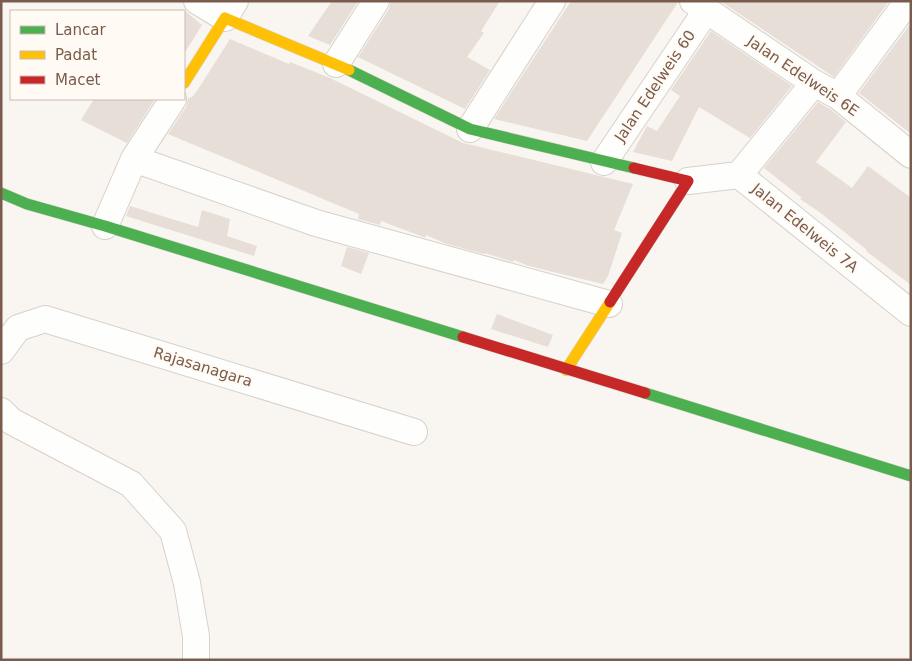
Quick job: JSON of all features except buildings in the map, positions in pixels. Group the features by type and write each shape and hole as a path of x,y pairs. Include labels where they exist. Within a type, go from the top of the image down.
{"street":[{"path":"197,1 230,10 470,129 688,181 566,370"},
{"path":"336,64 376,1"},
{"path":"470,129 552,1"},
{"path":"838,96 908,1"},
{"name":"Jalan Edelweis 6E","path":"700,6 814,83 838,96 911,155"},
{"name":"Jalan Edelweis 60","path":"604,162 700,6"},
{"path":"185,81 230,10"},
{"path":"739,175 814,83"},
{"path":"105,226 134,159 172,100"},
{"path":"134,159 316,223 609,304"},
{"name":"Jalan Edelweis 7A","path":"688,181 739,175 911,314"},
{"path":"1,193 27,204 105,226 911,476"},
{"name":"Rajasanagara","path":"1,351 18,328 45,319 414,432"},
{"path":"1,411 11,421 131,484 173,530 187,583 196,636 196,660"}],"traffic: fast":[{"path":"349,70 470,129 634,168"},
{"path":"1,193 27,204 105,226 463,337"},
{"path":"645,393 911,476"}],"traffic: slow":[{"path":"185,81 225,18 349,70"},
{"path":"566,370 610,302"}],"traffic: jam":[{"path":"610,302 688,181 634,168"},
{"path":"463,337 645,393"}]}
